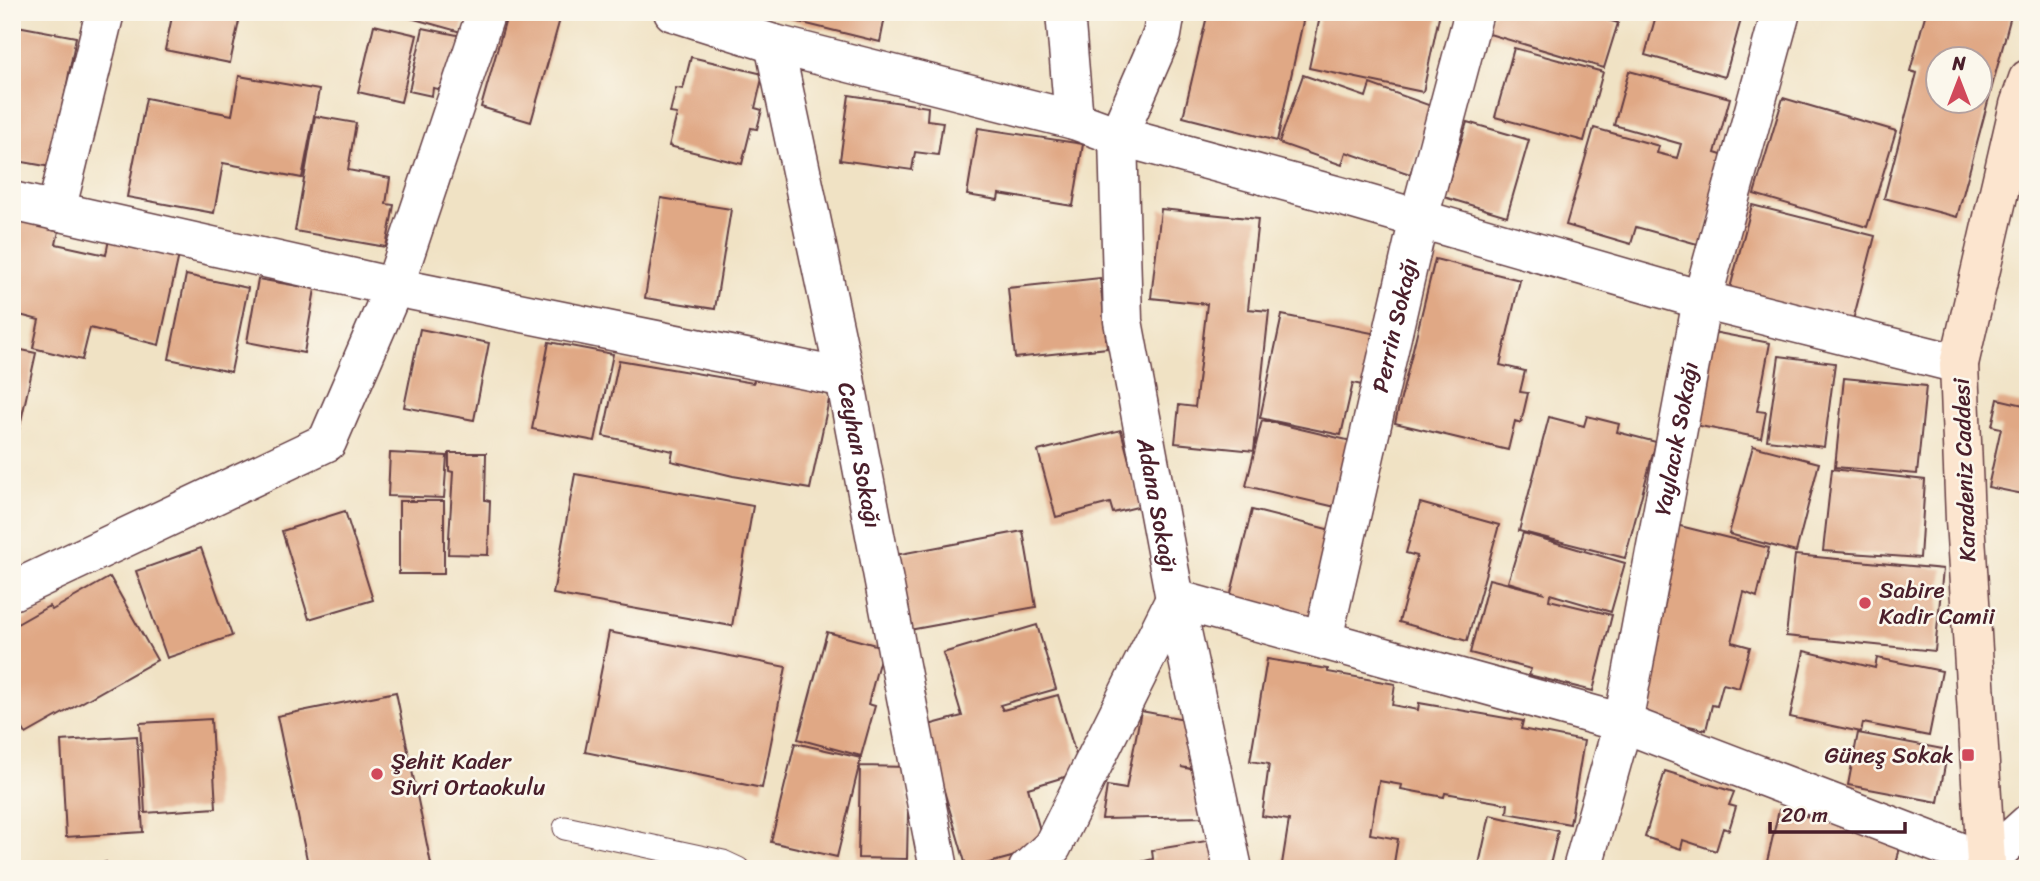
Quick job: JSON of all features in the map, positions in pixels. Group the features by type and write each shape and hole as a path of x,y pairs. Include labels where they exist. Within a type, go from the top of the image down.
{"main road":[{"name":"Karadeniz Caddesi","path":"1985,865 1959,364 2019,105 2028,79"}],"street":[{"path":"56,211 105,12"},
{"path":"12,591 327,442 394,287 486,12"},
{"path":"673,12 732,20 774,44 1074,120 1118,136 1419,218 1702,300 1959,364"},
{"path":"1065,12 1074,120"},
{"path":"1118,136 1162,35 1166,12"},
{"name":"Perrin Sokağı","path":"1323,639 1419,218 1474,12"},
{"name":"Yaylacık Sokağı","path":"1582,869 1623,723 1702,300 1781,12"},
{"name":"Ceyhan Sokağı","path":"774,44 845,378 939,869"},
{"name":"Adana Sokağı","path":"1118,136 1123,321 1175,599 1233,869"},
{"path":"12,201 394,287 845,378"},
{"path":"1028,869 1052,847 1175,599 1623,723 1985,865 2028,824"}],"lane":[{"path":"565,828 723,862 738,869"}],"building":[{"path":"173,12 241,12 230,63 165,50"},
{"path":"389,12 466,12 461,32"},
{"path":"508,12 562,12 531,122 481,107"},
{"path":"758,12 886,12 880,42"},
{"path":"1157,12 1157,17 1128,14"},
{"path":"1208,12 1305,12 1277,141 1183,117"},
{"path":"1321,12 1440,12 1423,92 1309,68"},
{"path":"1493,12 1582,12 1618,23 1604,68 1486,33"},
{"path":"1591,12 1620,12 1617,21"},
{"path":"1657,12 1730,12 1742,16 1725,77 1645,55"},
{"path":"1926,12 2012,12 1994,79 1994,46 1924,46 1924,116 1984,116 1957,217 1884,198 1917,73 1910,71"},
{"path":"12,25 76,37 51,167 12,160"},
{"path":"374,25 417,35 401,102 358,92"},
{"path":"423,28 462,36 449,91 433,88 432,96 409,91"},
{"path":"1514,48 1603,72 1584,141 1495,117"},
{"path":"691,57 763,74 755,108 762,110 757,129 751,128 742,164 669,146 677,114 670,113 676,88 683,89"},
{"path":"1629,71 1730,98 1715,153 1731,158 1701,245 1636,227 1631,244 1566,225 1594,128 1659,146 1657,153 1677,158 1681,144 1614,125"},
{"path":"1303,75 1366,97 1370,84 1434,107 1410,174 1346,152 1342,165 1279,143"},
{"path":"239,76 319,90 302,178 223,163 214,213 127,197 146,98 232,115"},
{"path":"849,95 928,107 927,120 943,122 938,155 915,152 912,170 840,160"},
{"path":"1783,98 1896,131 1867,227 1754,194"},
{"path":"315,116 356,123 348,170 390,178 386,204 394,205 386,247 295,231"},
{"path":"1467,122 1529,140 1507,216 1444,197"},
{"path":"978,128 1083,144 1073,206 999,194 998,200 967,195"},
{"path":"661,198 731,209 715,309 645,298"},
{"path":"1752,205 1875,236 1852,324 1729,292"},
{"path":"12,207 62,218 56,244 106,255 109,239 179,255 159,345 90,328 82,360 33,348 39,320 12,313"},
{"path":"1161,209 1258,219 1248,309 1269,311 1254,451 1175,443 1179,405 1195,407 1207,304 1151,298"},
{"path":"1435,259 1520,280 1500,365 1525,371 1520,392 1528,393 1521,423 1515,421 1508,450 1395,423"},
{"path":"2028,267 2028,295 2020,294"},
{"path":"186,275 248,288 231,372 169,359"},
{"path":"1100,278 1107,348 1015,358 1008,288"},
{"path":"258,279 315,289 304,353 247,342"},
{"path":"1282,315 1377,334 1366,386 1353,383 1341,435 1260,418"},
{"path":"420,329 489,343 474,420 404,407"},
{"path":"1713,332 1770,343 1757,411 1766,412 1761,438 1695,425"},
{"path":"549,342 613,354 595,441 532,429"},
{"path":"12,348 36,353 13,457 12,456"},
{"path":"1779,356 1835,363 1824,447 1767,440"},
{"path":"619,360 753,383 756,377 830,395 810,489 733,476 671,461 673,451 603,436"},
{"path":"1844,378 1926,386 1917,474 1835,467"},
{"path":"1998,399 2028,406 2028,495 1988,487 2001,428 1992,426"},
{"path":"1587,416 1619,424 1617,432 1656,442 1625,558 1519,531 1549,417 1584,426"},
{"path":"1262,420 1360,443 1344,509 1246,486"},
{"path":"1121,430 1141,506 1113,513 1110,503 1056,517 1038,451"},
{"path":"1753,446 1819,463 1796,552 1729,534"},
{"path":"390,453 447,456 444,498 388,496"},
{"path":"449,453 486,453 485,500 490,501 488,555 448,554 453,472 449,471"},
{"path":"1832,469 1925,480 1920,558 1823,551"},
{"path":"575,474 753,506 732,626 553,594"},
{"path":"399,501 444,501 444,574 399,574"},
{"path":"1420,503 1499,525 1467,641 1399,622 1417,556 1406,553"},
{"path":"1252,510 1331,530 1308,621 1229,601"},
{"path":"345,511 373,600 309,619 282,531"},
{"path":"1676,525 1769,548 1757,597 1744,592 1732,642 1750,647 1739,688 1723,684 1717,706 1712,705 1706,730 1689,726 1687,735 1638,714 1661,624 1652,622"},
{"path":"1023,531 1036,607 909,630 895,555"},
{"path":"1523,533 1625,563 1611,612 1550,594 1549,600 1612,615 1593,691 1529,675 1531,669 1470,653 1489,579 1545,593 1508,582"},
{"path":"201,548 232,636 167,658 136,571"},
{"name":"Sabire Kadir Camii","path":"1795,555 1943,569 1935,651 1786,636"},
{"path":"110,577 157,660 26,734 12,711 12,627 49,606 52,610"},
{"path":"1037,625 1056,689 1000,705 1003,710 1058,695 1081,772 1028,788 1045,848 967,869 925,726 962,716 943,653"},
{"path":"609,632 786,667 762,788 585,752"},
{"path":"827,632 883,647 868,704 875,706 861,756 798,739"},
{"path":"1804,651 1875,668 1877,658 1942,671 1929,736 1863,723 1861,732 1790,717"},
{"path":"1267,659 1395,684 1392,705 1418,710 1419,703 1523,721 1521,729 1584,741 1570,824 1507,813 1508,804 1445,793 1444,797 1401,789 1402,785 1379,781 1370,834 1398,839 1393,869 1312,869 1282,864 1289,820 1262,816 1269,764 1250,761"},
{"path":"396,692 432,869 309,869 277,716"},
{"path":"1141,711 1190,720 1204,771 1181,767 1204,772 1207,817 1102,819 1107,786 1126,789"},
{"path":"211,719 216,808 145,813 140,723"},
{"path":"1858,733 1948,750 1938,802 1848,785"},
{"path":"137,736 143,832 66,837 61,741"},
{"path":"795,743 861,758 837,857 771,842"},
{"path":"860,766 909,767 907,859 858,858"},
{"path":"1665,771 1734,792 1729,805 1736,807 1729,830 1723,828 1716,851 1683,840 1681,849 1645,837"},
{"path":"1779,810 1902,838 1895,869 1778,869 1766,866"},
{"path":"1490,815 1558,831 1549,869 1478,869"},
{"path":"1212,840 1226,869 1113,869 1153,859 1152,850"},
{"path":"106,862 108,869 87,869 87,868"}],"place":[{"name":"Sabire Kadir Camii","path":"1865,603"},
{"name":"Güneş Sokak","path":"1968,755"},
{"name":"Şehit Kader Sivri Ortaokulu","path":"377,774"}]}
